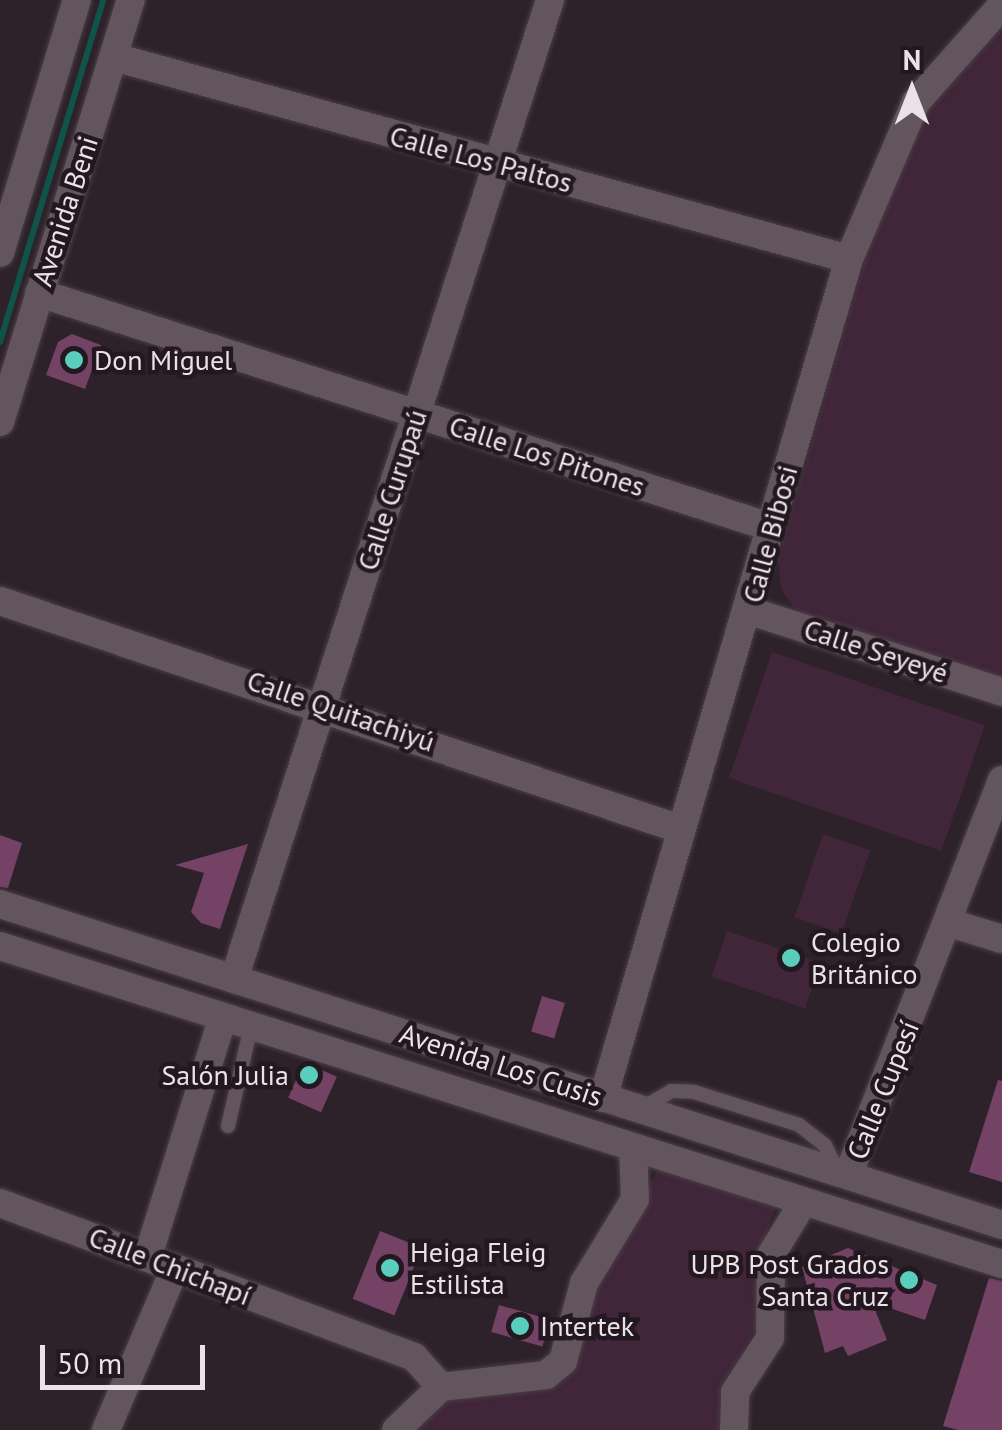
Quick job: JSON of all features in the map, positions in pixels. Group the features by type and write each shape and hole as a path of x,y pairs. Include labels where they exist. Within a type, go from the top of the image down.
{"street":[{"name":"Avenida Beni","path":"0,253 6,213 77,0"},
{"name":"Avenida Beni","path":"0,422 131,0"},
{"name":"Calle Curupaú","path":"234,979 550,0"},
{"name":"Calle Bibosi","path":"603,1098 680,829 750,611 770,527 850,259 916,102 1002,5"},
{"name":"Calle Los Paltos","path":"114,57 850,259"},
{"name":"Calle Los Pitones","path":"39,293 770,527"},
{"name":"Calle Quitachiyú","path":"0,601 324,702 680,829"},
{"name":"Calle Seyeyé","path":"750,611 1002,692"},
{"name":"Calle Cupesí","path":"842,1174 950,924 1002,780"},
{"name":"Avenida Los Cusis","path":"0,904 1002,1225"},
{"path":"950,924 1002,939"},
{"name":"Avenida Los Cusis","path":"0,946 1002,1264"},
{"path":"299,1041 311,1004"},
{"path":"148,1256 223,1017"},
{"path":"396,1430 441,1387 546,1376 562,1360 584,1283 635,1198 633,1148"},
{"path":"734,1430 734,1392 770,1338 771,1255 804,1202"},
{"name":"Calle Chichapí","path":"0,1203 414,1357 441,1387"},
{"path":"106,1430 175,1268"}],"lane":[{"path":"228,1126 251,1026"}],"shaded area":[{"path":"1002,24 1002,681 800,617 781,589 778,561 871,239 923,113"},
{"path":"772,652 985,725 941,851 729,778"},
{"path":"823,834 870,850 842,933 794,917"},
{"path":"727,931 821,963 805,1009 711,976"},
{"path":"658,1169 776,1206 763,1243 757,1327 720,1388 719,1430 408,1430 452,1394 574,1359 592,1292"}],"building":[{"name":"Don Miguel","path":"72,334 101,345 85,389 46,375 58,342"},
{"path":"0,835 22,843 8,888 0,887"},
{"path":"248,844 220,929 201,923 191,912 204,873 175,865"},
{"path":"542,996 565,1003 554,1038 531,1031"},
{"path":"304,1062 337,1077 321,1112 288,1098"},
{"path":"998,1080 1002,1081 1002,1182 969,1172"},
{"name":"Heiga Fleig Estilista","path":"380,1231 422,1248 394,1316 353,1299"},
{"path":"848,1248 937,1285 925,1320 872,1302 887,1340 848,1356 843,1346 825,1353 802,1267"},
{"path":"989,1278 1002,1281 1002,1430 958,1430 943,1426"},
{"name":"Intertek","path":"499,1305 550,1320 542,1347 491,1332"}],"waterway":[{"path":"0,342 103,0"}],"place":[{"name":"Don Miguel","path":"74,360"},
{"name":"Colegio Británico","path":"791,958"},
{"name":"Salón Julia","path":"309,1075"},
{"name":"Heiga Fleig Estilista","path":"390,1268"},
{"name":"UPB Post Grados Santa Cruz","path":"909,1280"},
{"name":"Intertek","path":"520,1326"}]}
